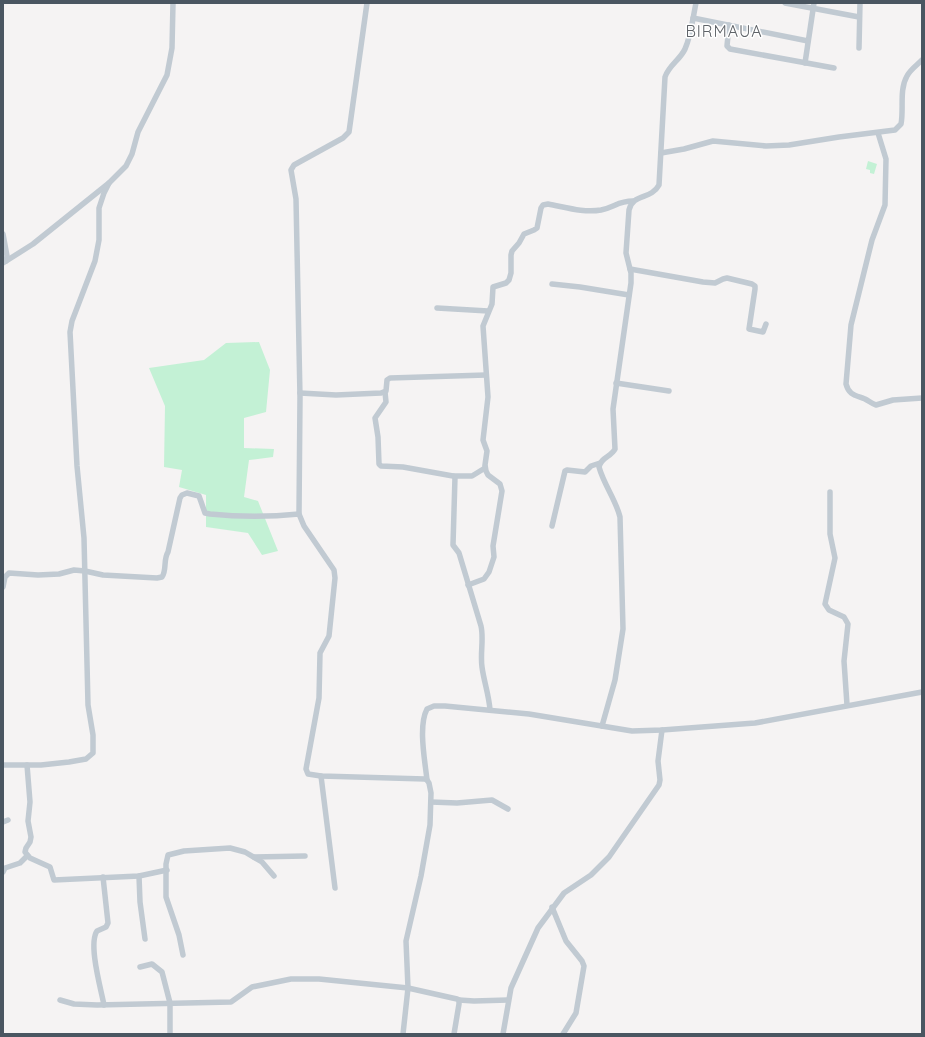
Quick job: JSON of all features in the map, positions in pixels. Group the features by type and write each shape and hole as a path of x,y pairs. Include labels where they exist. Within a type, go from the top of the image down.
{"street":[{"path":"5,262 33,244 109,183 126,166 138,132 167,75 172,48 173,3"},
{"path":"367,3 349,132 343,138 294,165 291,170 296,199 300,393 299,514 304,526 323,556 331,565 335,574 329,636 320,653 320,698 306,769 309,775 427,780"},
{"path":"468,585 486,577 494,556 493,546 502,491 500,484 488,475 485,467 487,451 483,438 488,398 483,332 484,322 492,304 493,287 506,283 509,280 511,273 511,253 524,234 537,228 543,205 548,204 578,210 594,211 610,208 623,201 633,201 648,196 657,190 661,177 664,85 669,66 684,51 687,44 696,3"},
{"path":"785,3 814,6 859,17"},
{"path":"859,48 860,3"},
{"path":"805,63 814,6"},
{"path":"693,18 808,41"},
{"path":"729,25 726,43 730,49 834,68"},
{"path":"661,153 684,149 713,140 766,146 789,145 892,131 900,126 902,119 904,83 911,71 922,60"},
{"path":"878,133 886,159 885,205 868,251 851,325 846,384 852,395 867,400 876,406 890,400 922,398"},
{"path":"3,765 41,765 86,760 93,753 93,735 88,705 84,538 77,466 72,324 95,261 98,240 99,208 109,183"},
{"path":"552,526 565,471 585,472 591,466 600,463 614,452 615,449 613,415 631,278 626,244 629,210 633,201"},
{"path":"3,234 7,256 5,262"},
{"path":"630,268 703,282 715,283 727,278 752,284 755,289 748,328 763,332 766,324"},
{"path":"552,284 580,286 629,295"},
{"path":"436,308 488,312"},
{"path":"485,467 472,476 454,476 379,464 378,437 375,418 386,402 384,392 386,390 387,380 390,378 486,376"},
{"path":"616,383 669,391"},
{"path":"300,393 336,395 384,392"},
{"path":"600,463 601,472 608,491 617,507 620,517 620,556 624,616 615,680 602,726"},
{"path":"454,476 456,480 453,543 459,553 482,630 482,667 490,710"},
{"path":"830,492 830,534 835,558 825,604 828,610 844,617 848,624 844,660 847,705"},
{"path":"3,587 9,573 38,575 59,574 74,570 103,575 157,578 164,576 165,556 168,552 182,494 187,493 199,496 205,513 210,514 245,517 299,514"},
{"path":"403,1034 408,988 406,941 421,876 430,824 431,787 427,780 423,745 424,717 427,709 434,706 445,706 490,710 529,714 632,731 662,730 755,723 922,692"},
{"path":"503,1034 511,988 534,935 552,907 564,893 591,875 609,857 659,785 660,780 658,761 662,730"},
{"path":"27,765 30,802 28,821 31,837 31,840 26,848 27,856 34,861 50,867 53,879 139,876 167,870"},
{"path":"321,776 335,888"},
{"path":"431,802 457,803 492,800 508,809"},
{"path":"183,955 179,935 166,897 168,854 230,848 245,852 262,862 274,876"},
{"path":"3,872 5,868 20,863 27,856"},
{"path":"253,857 305,856"},
{"path":"139,876 140,902 145,939"},
{"path":"103,877 108,923 106,928 97,931 94,938 96,965 104,1004"},
{"path":"552,907 566,941 580,958 584,966 578,1006 573,1018 563,1034"},
{"path":"140,967 152,964 162,972 170,1003 170,1034"},
{"path":"60,1000 74,1004 231,1002 252,987 291,979 408,988 474,1002 508,1000"},
{"path":"454,1034 459,1000"}],"green space":[{"path":"868,161 877,164 874,174 870,173 870,170 866,169"},
{"path":"259,342 270,370 266,412 244,418 244,448 274,449 273,457 249,460 244,497 258,501 278,551 262,555 248,533 206,527 206,495 179,487 182,470 164,467 165,406 149,368 204,360 226,343"}],"district":[{"name":"BIRMAUA","path":"724,31"}]}
